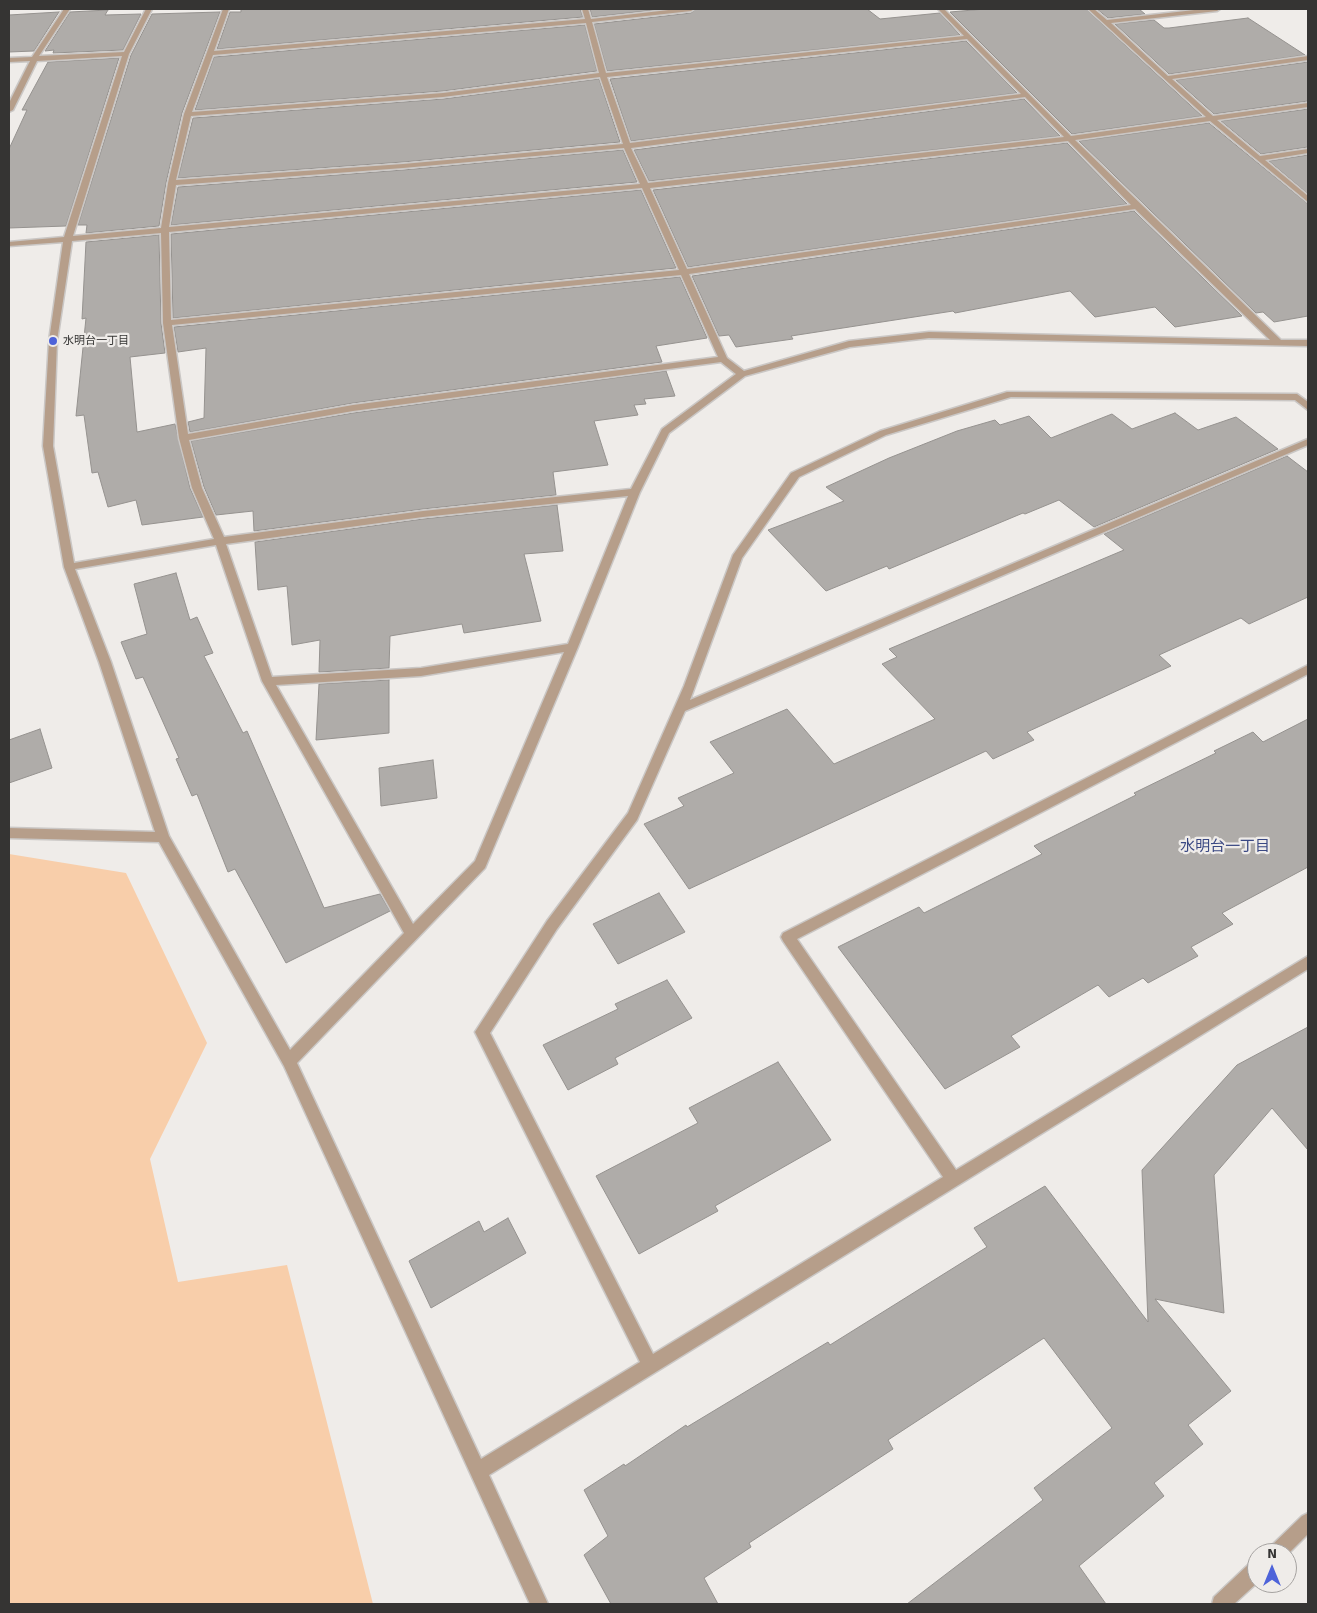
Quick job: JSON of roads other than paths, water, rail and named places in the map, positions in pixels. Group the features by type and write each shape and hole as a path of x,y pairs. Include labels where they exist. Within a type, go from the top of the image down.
{"street":[{"path":"9,110 35,58 67,9"},
{"path":"149,9 126,54 68,238 53,341 48,446 69,567 106,662 163,837 289,1061 539,1604"},
{"path":"226,9 188,114 172,183 165,229 167,323 184,438 197,488 220,541 268,681 412,935"},
{"path":"585,9 602,76 627,146 644,186 723,359 742,374"},
{"path":"209,53 588,21 691,9"},
{"path":"941,9 1071,138 1136,206 1278,342"},
{"path":"1090,9 1212,119 1308,200"},
{"path":"1106,22 1217,9"},
{"path":"188,114 443,95 970,37"},
{"path":"9,60 126,54"},
{"path":"1166,78 1308,58"},
{"path":"172,183 403,166 627,146 1027,95"},
{"path":"9,244 486,202 644,186 1071,138 1308,105"},
{"path":"1260,158 1308,151"},
{"path":"167,323 683,272 1136,206"},
{"path":"289,1061 480,864 635,492 665,431 742,374 849,344 929,335 1308,342"},
{"path":"184,438 353,408 723,359"},
{"path":"650,1365 482,1032 552,925 633,816 690,686 737,557 795,475 883,433 1010,394 1297,397 1308,407"},
{"path":"679,709 1308,442"},
{"path":"69,567 220,541 423,514 635,492"},
{"path":"268,681 421,672 572,647"},
{"path":"953,1179 788,937 1308,669"},
{"path":"9,833 163,837"},
{"path":"478,1471 1308,962"},
{"path":"1286,1543 1308,1522"},
{"path":"1221,1604 1247,1579"}],"place":[{"name":"水明台一丁目","path":"53,341"}],"district":[{"name":"水明台一丁目","path":"1225,847"}]}
